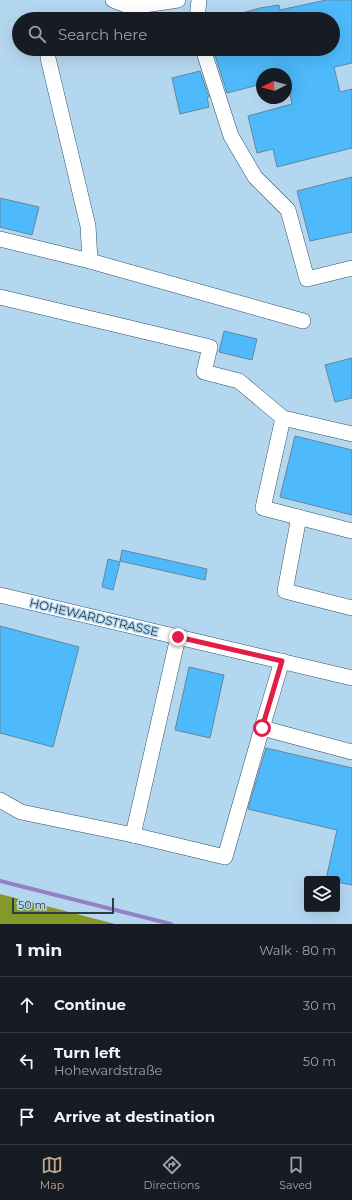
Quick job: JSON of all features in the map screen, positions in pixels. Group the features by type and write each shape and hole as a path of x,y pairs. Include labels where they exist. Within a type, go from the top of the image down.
{"street":[{"path":"113,0 131,7 178,0"},
{"path":"198,12 199,0"},
{"path":"205,56 231,136 255,177 288,210 307,279 352,268"},
{"path":"48,58 88,226 90,261"},
{"path":"0,240 90,261 303,321"},
{"path":"0,297 210,347 204,372 238,381 283,418 352,434"},
{"path":"283,418 262,508 352,531"},
{"path":"299,517 285,591 352,608"},
{"name":"HOHEWARDSTRASSE","path":"0,594 352,678"},
{"path":"133,835 178,637"},
{"path":"0,800 21,812 133,835 225,857 282,661"},
{"path":"262,728 352,752"}],"green space":[{"path":"0,894 115,924 0,924"}],"building":[{"path":"326,0 352,0 352,63 334,67 340,92 352,89 352,148 277,167 273,149 257,153 248,116 292,104 292,68 256,68 256,86 227,93 215,56 340,56 340,12 246,12 279,5 280,10"},
{"path":"200,71 209,97 207,97 209,107 180,114 172,78"},
{"path":"352,177 352,232 310,241 297,191"},
{"path":"0,198 39,207 32,235 0,227"},
{"path":"224,331 257,339 252,360 219,352"},
{"path":"352,358 352,398 335,402 325,365"},
{"path":"295,436 352,450 352,515 280,497"},
{"path":"122,550 207,569 205,580 120,561"},
{"path":"108,559 120,562 113,590 102,587"},
{"path":"0,626 79,647 53,747 0,733"},
{"path":"189,667 224,675 210,738 175,730"},
{"path":"266,748 352,768 352,885 340,883 340,876 327,876 337,830 248,809"}],"waterway":[{"path":"0,881 171,924"}],"route":[{"path":"178,637 282,661 262,728"}]}
